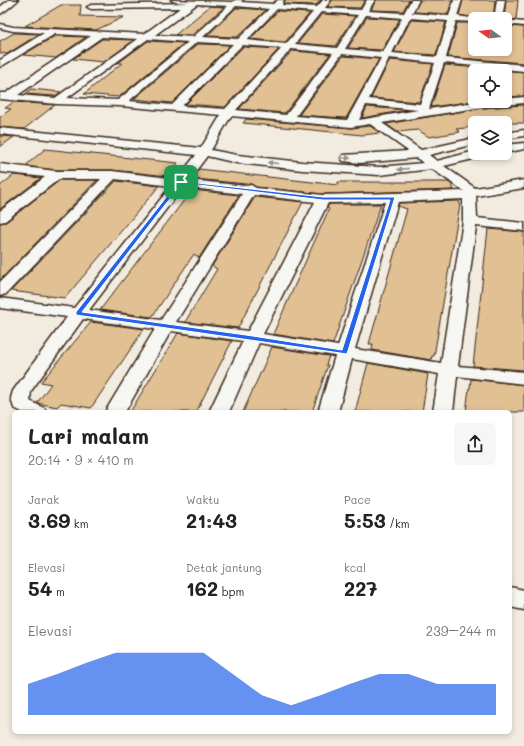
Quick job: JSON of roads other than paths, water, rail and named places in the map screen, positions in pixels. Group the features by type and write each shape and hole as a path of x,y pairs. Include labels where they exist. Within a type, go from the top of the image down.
{"street":[{"path":"0,12 7,4 14,0"},
{"path":"148,7 167,0"},
{"path":"175,0 193,3"},
{"path":"33,410 21,404 20,398 22,392 78,314 207,148 227,114 289,46 327,0"},
{"path":"288,119 339,52 371,0"},
{"path":"351,124 415,0"},
{"path":"422,110 441,60 458,0"},
{"path":"499,12 501,0"},
{"path":"91,7 148,7 193,3 237,2 278,3 320,9 468,20"},
{"path":"120,103 196,39 237,2"},
{"path":"57,101 193,3"},
{"path":"174,108 278,3"},
{"path":"512,23 524,24"},
{"path":"0,26 13,29 240,42 339,52 490,64"},
{"path":"0,36 13,29"},
{"path":"0,64 54,31"},
{"path":"4,96 100,34"},
{"path":"512,67 524,68"},
{"path":"4,96 57,101 120,103 227,114 351,124 422,110 468,104"},
{"path":"512,101 524,100"},
{"path":"362,101 422,110"},
{"path":"372,121 420,154 471,193"},
{"path":"0,125 162,141 207,148 237,159 302,166 371,170 435,165 468,157"},
{"path":"0,131 207,148 232,146"},
{"path":"512,135 524,133"},
{"path":"254,149 291,155 360,159 420,154 468,143"},
{"path":"512,148 524,146"},
{"path":"0,168 56,175 112,175 323,199 393,198 471,193 524,184"},
{"path":"0,218 56,175"},
{"path":"0,291 112,175"},
{"path":"116,410 166,325 251,190"},
{"path":"442,410 470,221 471,193"},
{"path":"329,410 393,198"},
{"path":"220,410 253,337 323,199"},
{"path":"470,221 524,227"},
{"path":"0,303 253,337 449,370 524,378"},
{"path":"512,597 524,600"}]}
